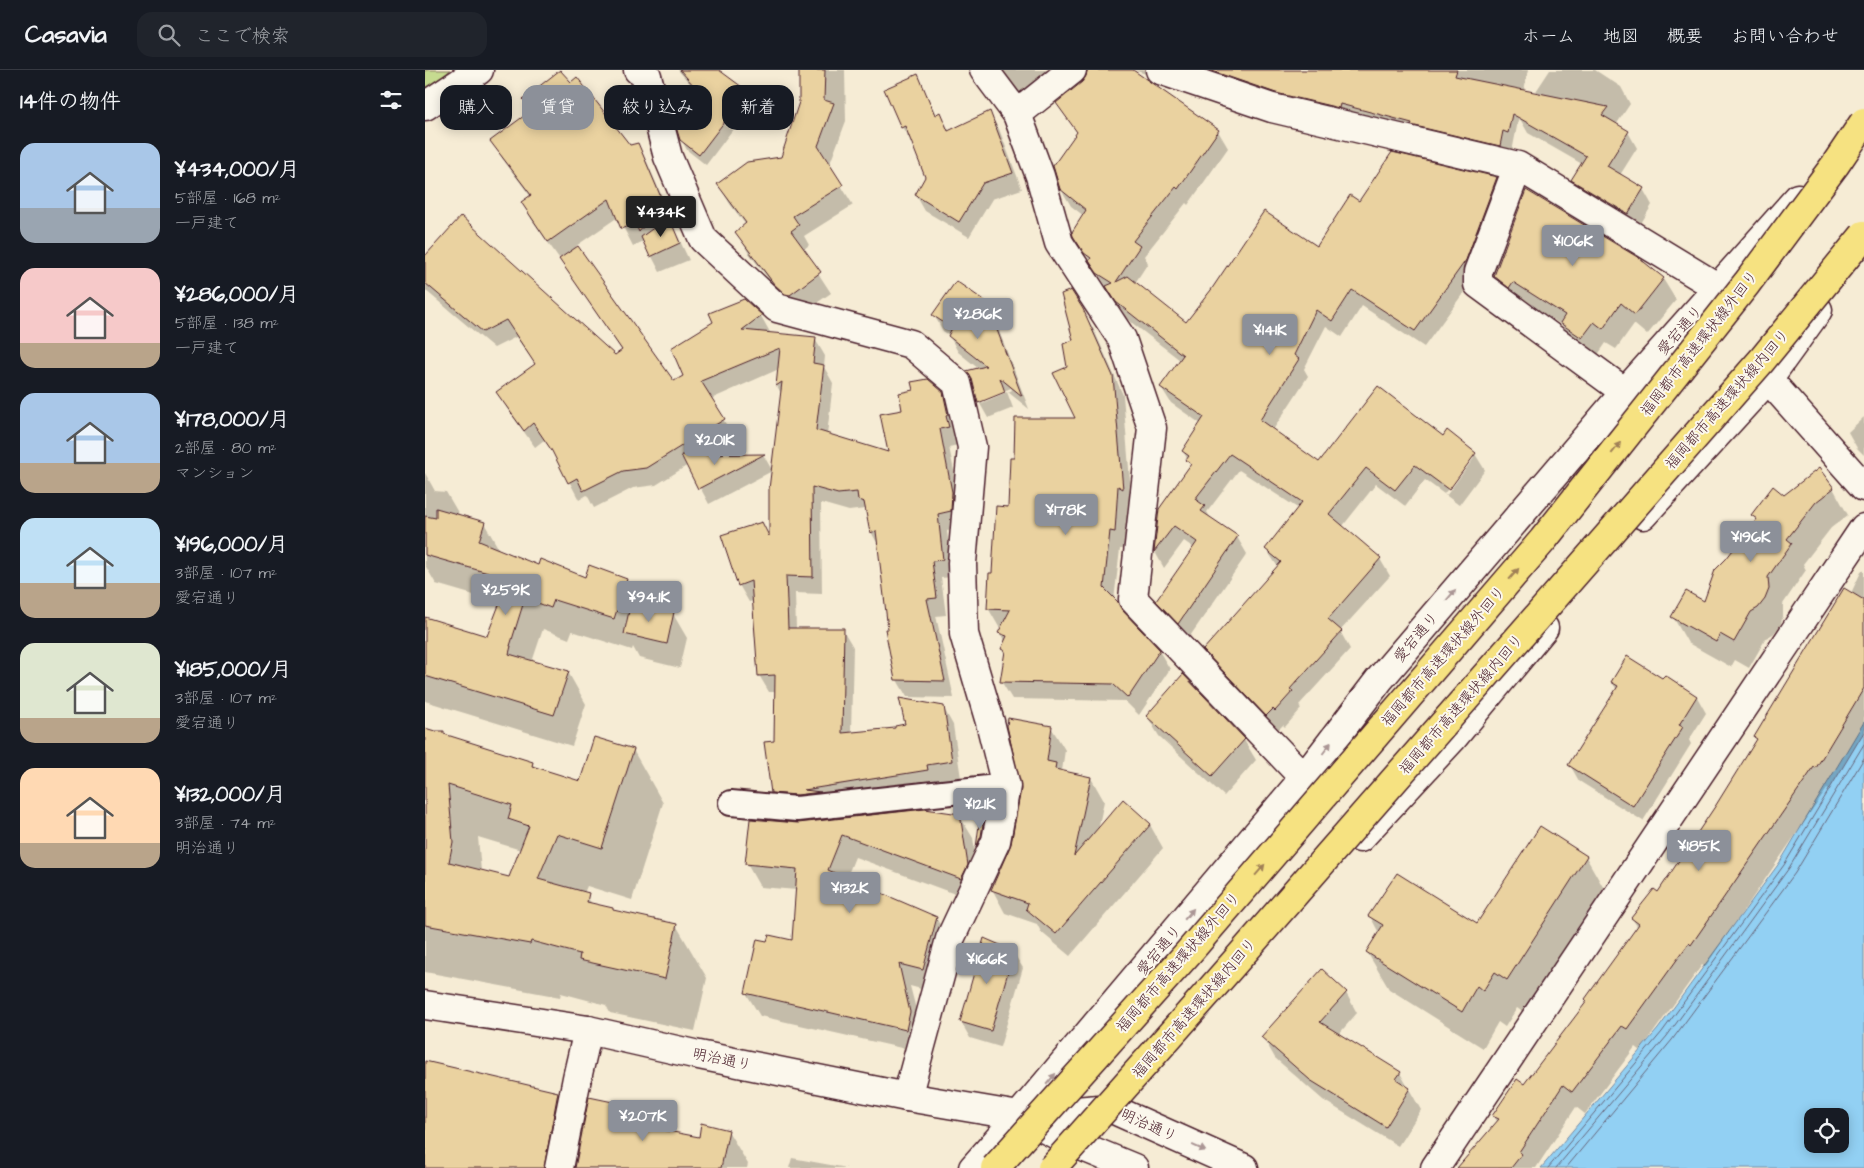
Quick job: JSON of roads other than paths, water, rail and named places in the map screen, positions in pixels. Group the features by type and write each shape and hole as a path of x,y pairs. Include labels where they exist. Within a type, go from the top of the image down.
{"highway":[{"name":"福岡都市高速環状線外回り","path":"995,1168 1188,953 1543,540 1747,283 1835,165 1864,122"},
{"name":"福岡都市高速環状線内回り","path":"1052,1168 1756,368 1864,235"}],"street":[{"path":"425,106 479,70"},
{"path":"638,70 647,76 668,157 703,239 777,308 911,344 957,382 972,447 962,563 964,634 990,722 1006,786 996,842 950,939 907,1097"},
{"path":"984,70 1017,114 1040,176 1059,243 1122,340 1152,428 1133,599 1304,778"},
{"path":"1017,114 1072,70"},
{"path":"1160,70 1272,108 1518,166 1717,287"},
{"name":"愛宕通り","path":"973,1168 1304,778 1379,680 1625,392 1809,185 1864,111"},
{"path":"1518,166 1478,272 1478,284 1625,392"},
{"path":"1048,1168 1071,1142 1110,1108 1452,739 1584,581 1768,379 1864,246"},
{"path":"1768,379 1864,487"},
{"path":"1435,1168 1864,528"},
{"path":"731,804 797,809 1006,786"},
{"name":"明治通り","path":"425,1005 588,1030 694,1054 907,1097 1019,1116 1110,1108 1245,1168"},
{"path":"559,1168 588,1030"},
{"name":"明治通り","path":"1019,1116 1071,1142 1134,1168"}],"water":[{"path":"1864,722 1864,1168 1541,1168 1658,1029 1780,862"}]}
